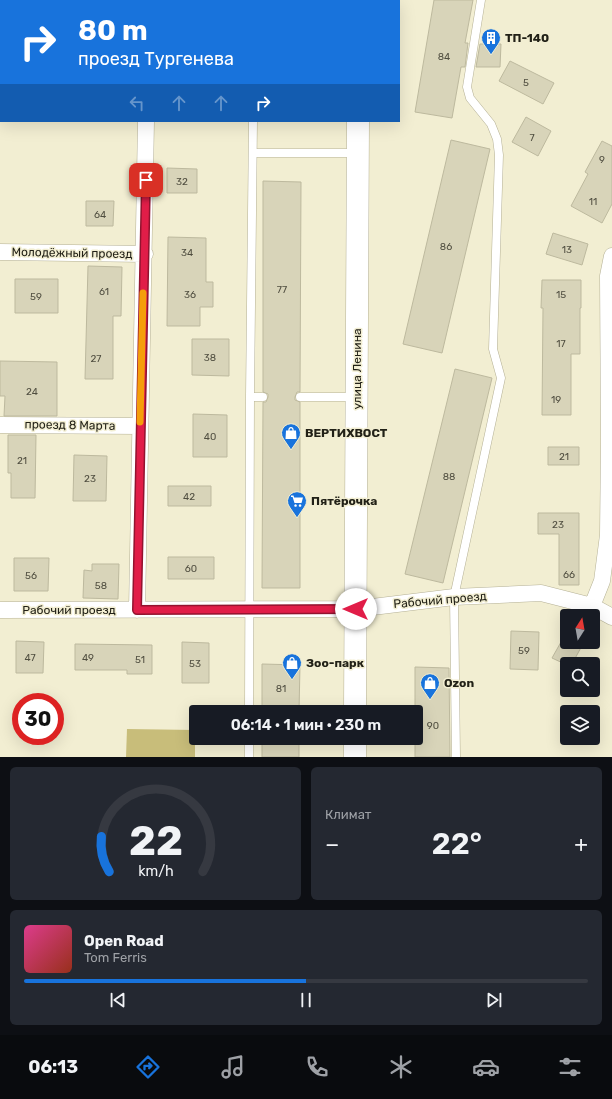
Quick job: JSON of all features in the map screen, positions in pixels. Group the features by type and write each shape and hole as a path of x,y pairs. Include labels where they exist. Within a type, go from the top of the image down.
{"main road":[{"name":"улица Ленина","path":"355,705 358,122"},
{"path":"355,745 355,757"}],"street":[{"path":"137,610 145,254 146,122"},
{"name":"Молодёжный проезд","path":"0,252 145,254"},
{"path":"592,606 602,581 608,535 610,443 608,276 612,256"},
{"name":"проезд 8 Марта","path":"0,424 140,426"},
{"name":"Рабочий проезд","path":"0,610 356,609 454,597 541,594 592,606 612,617"}],"lane":[{"path":"456,757 454,597 501,378 493,349 499,155 497,139 491,124 470,98 467,87 481,0"},
{"path":"249,705 253,122"},
{"path":"253,153 358,153"},
{"path":"250,397 263,397"},
{"path":"300,397 357,397"},
{"path":"248,745 248,757"}],"shaded area":[{"path":"127,729 189,730 189,745 195,745 195,757 126,757"}],"building":[{"path":"434,0 473,0 465,43 468,43 465,67 461,67 452,118 415,112"},
{"name":"ТП-140","path":"480,44 501,44 500,67 476,67"},
{"path":"510,61 554,83 543,104 499,81"},
{"path":"526,117 551,131 538,156 512,142"},
{"path":"451,140 490,149 442,353 403,344"},
{"path":"602,141 612,146 612,204 602,223 571,206 588,174 585,172"},
{"path":"167,168 197,169 197,193 167,193"},
{"path":"263,181 301,182 300,392 297,392 295,397 295,400 300,402 300,588 262,588 263,402 266,402 268,397 268,394 263,392"},
{"path":"86,201 114,201 113,226 86,226"},
{"path":"553,233 588,244 582,265 546,254"},
{"path":"168,237 206,238 206,282 213,282 213,307 200,307 200,326 167,326"},
{"path":"88,266 122,267 121,316 113,316 113,379 85,379"},
{"path":"15,279 58,279 58,313 15,313"},
{"path":"542,280 581,280 580,354 571,354 571,415 542,415"},
{"path":"192,339 229,339 229,376 192,375"},
{"path":"0,361 57,362 57,416 4,416 5,396 0,396"},
{"path":"455,369 492,378 443,583 405,574"},
{"path":"193,414 227,415 227,457 193,457"},
{"path":"8,435 36,435 35,498 11,498 11,473 8,473"},
{"path":"548,447 579,447 579,465 548,465"},
{"path":"74,455 107,456 106,501 73,501"},
{"path":"168,486 211,486 211,506 168,506"},
{"path":"538,513 579,513 579,585 559,585 559,534 538,534"},
{"path":"168,557 214,557 214,579 168,579"},
{"path":"14,558 49,558 48,591 14,591"},
{"path":"92,564 119,564 118,599 83,598 84,570 92,571"},
{"path":"511,631 539,632 538,670 510,669"},
{"path":"16,641 44,642 43,673 16,673"},
{"path":"182,642 209,643 209,683 182,683"},
{"path":"75,644 152,645 152,674 127,674 127,670 75,670"},
{"path":"560,644 560,649 580,649 576,657 560,657 560,662 552,658"},
{"path":"262,664 300,665 299,705 262,705"},
{"path":"415,667 449,668 450,757 415,757 415,745 423,745 423,705 415,705"},
{"path":"262,745 299,745 299,757 262,757"}],"slow traffic":[{"path":"140,422 143,293"}],"place":[{"name":"ТП-140","path":"491,55"},
{"name":"ВЕРТИХВОСТ","path":"291,450"},
{"name":"Пятёрочка","path":"297,518"},
{"name":"Зоо-парк","path":"292,680"},
{"name":"Ozon","path":"430,700"}],"route":[{"path":"146,180 137,610 356,609"}]}
